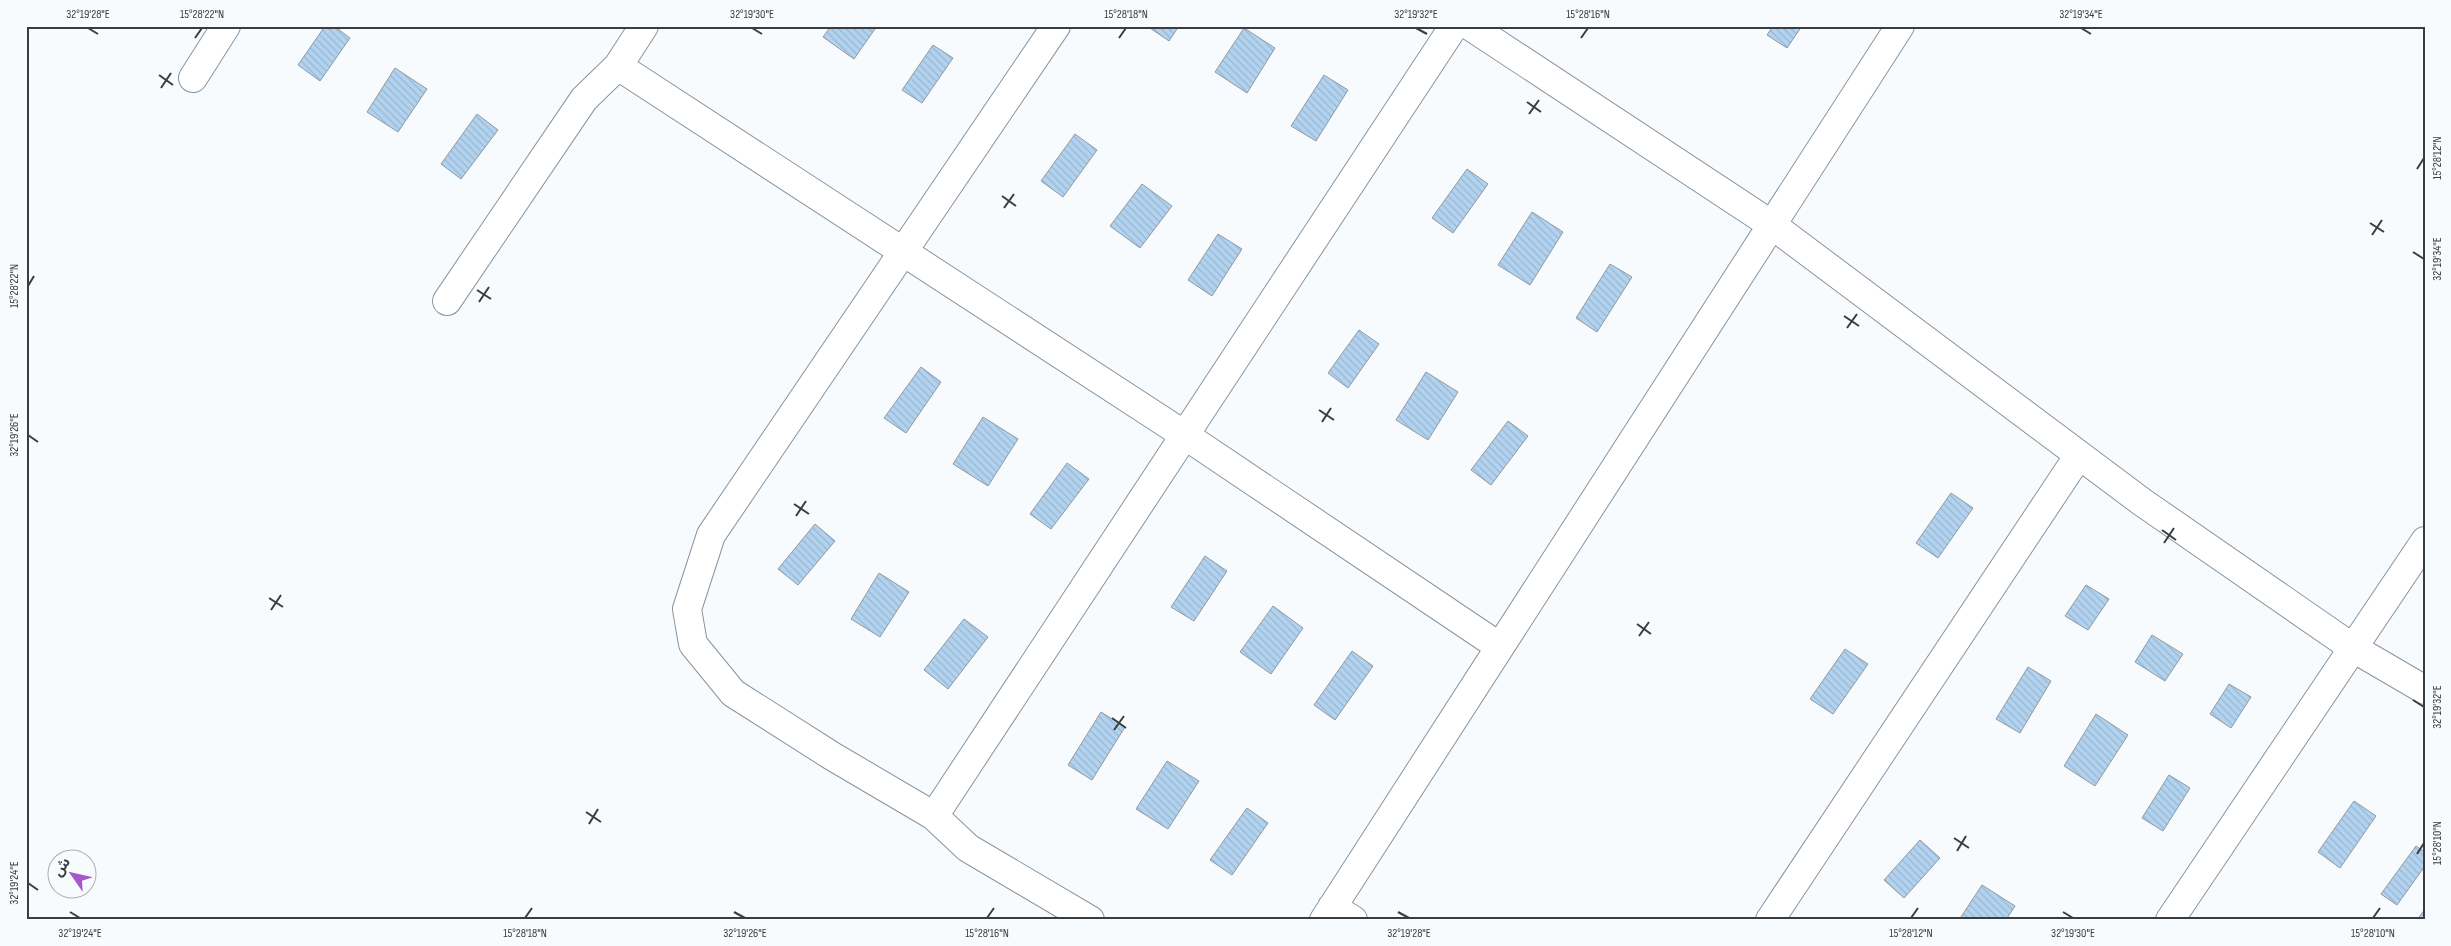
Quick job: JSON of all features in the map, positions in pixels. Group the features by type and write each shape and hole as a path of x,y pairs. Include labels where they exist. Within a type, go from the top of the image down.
{"street":[{"path":"193,78 226,26"},
{"path":"447,301 584,99 618,66 644,26"},
{"path":"1056,26 711,535 687,609 693,644 733,693 832,756 934,816 968,848 1090,920"},
{"path":"934,816 1454,26"},
{"path":"1470,26 1772,225 2142,502 2353,648 2425,690"},
{"path":"1337,915 1500,647 1900,26"},
{"path":"618,66 1185,435 1500,647"},
{"path":"1770,920 2080,455"},
{"path":"2170,920 2425,541"}],"building":[{"path":"325,26 334,26 350,38 320,81 298,65"},
{"path":"831,26 877,26 854,59 823,37"},
{"path":"1147,26 1179,26 1169,41"},
{"path":"1773,26 1802,26 1787,48 1767,35"},
{"path":"1244,28 1275,48 1247,93 1215,72"},
{"path":"933,45 953,58 922,103 902,90"},
{"path":"395,68 427,89 398,132 367,112"},
{"path":"1324,75 1348,90 1316,141 1291,126"},
{"path":"477,114 498,130 461,179 441,164"},
{"path":"1075,134 1097,150 1063,197 1041,181"},
{"path":"1467,169 1488,184 1453,233 1432,218"},
{"path":"1142,184 1172,206 1140,248 1110,226"},
{"path":"1532,212 1563,232 1530,285 1498,265"},
{"path":"1218,234 1242,249 1212,296 1188,280"},
{"path":"1610,264 1632,277 1597,332 1576,318"},
{"path":"1359,330 1379,344 1348,388 1328,373"},
{"path":"921,367 941,382 906,433 884,418"},
{"path":"1426,372 1458,392 1428,440 1396,420"},
{"path":"983,417 1018,439 988,486 953,464"},
{"path":"1508,421 1528,436 1491,485 1471,470"},
{"path":"1067,463 1089,479 1051,529 1030,514"},
{"path":"1951,493 1973,508 1938,558 1916,543"},
{"path":"815,524 835,541 798,585 778,569"},
{"path":"1205,556 1227,571 1194,621 1171,607"},
{"path":"879,573 909,592 880,637 851,619"},
{"path":"2086,585 2109,599 2088,630 2065,616"},
{"path":"1273,606 1303,628 1271,674 1240,652"},
{"path":"964,619 988,637 948,689 924,670"},
{"path":"2152,635 2183,654 2165,681 2135,662"},
{"path":"1845,649 1868,664 1833,714 1810,699"},
{"path":"1352,651 1373,666 1335,720 1314,705"},
{"path":"2028,667 2051,681 2020,733 1996,719"},
{"path":"2229,684 2251,697 2231,728 2210,714"},
{"path":"1101,712 1125,727 1092,780 1068,765"},
{"path":"2096,714 2128,735 2095,786 2064,766"},
{"path":"1167,761 1199,781 1168,829 1136,809"},
{"path":"2169,775 2190,788 2163,831 2142,818"},
{"path":"2354,801 2376,816 2340,868 2318,852"},
{"path":"1247,808 1268,823 1232,875 1210,860"},
{"path":"1920,840 1940,858 1904,898 1884,880"},
{"path":"2416,846 2425,852 2425,866 2397,905 2381,894"},
{"path":"1982,885 2015,906 2006,920 1959,920"},
{"path":"2425,909 2425,920 2417,920"}]}
